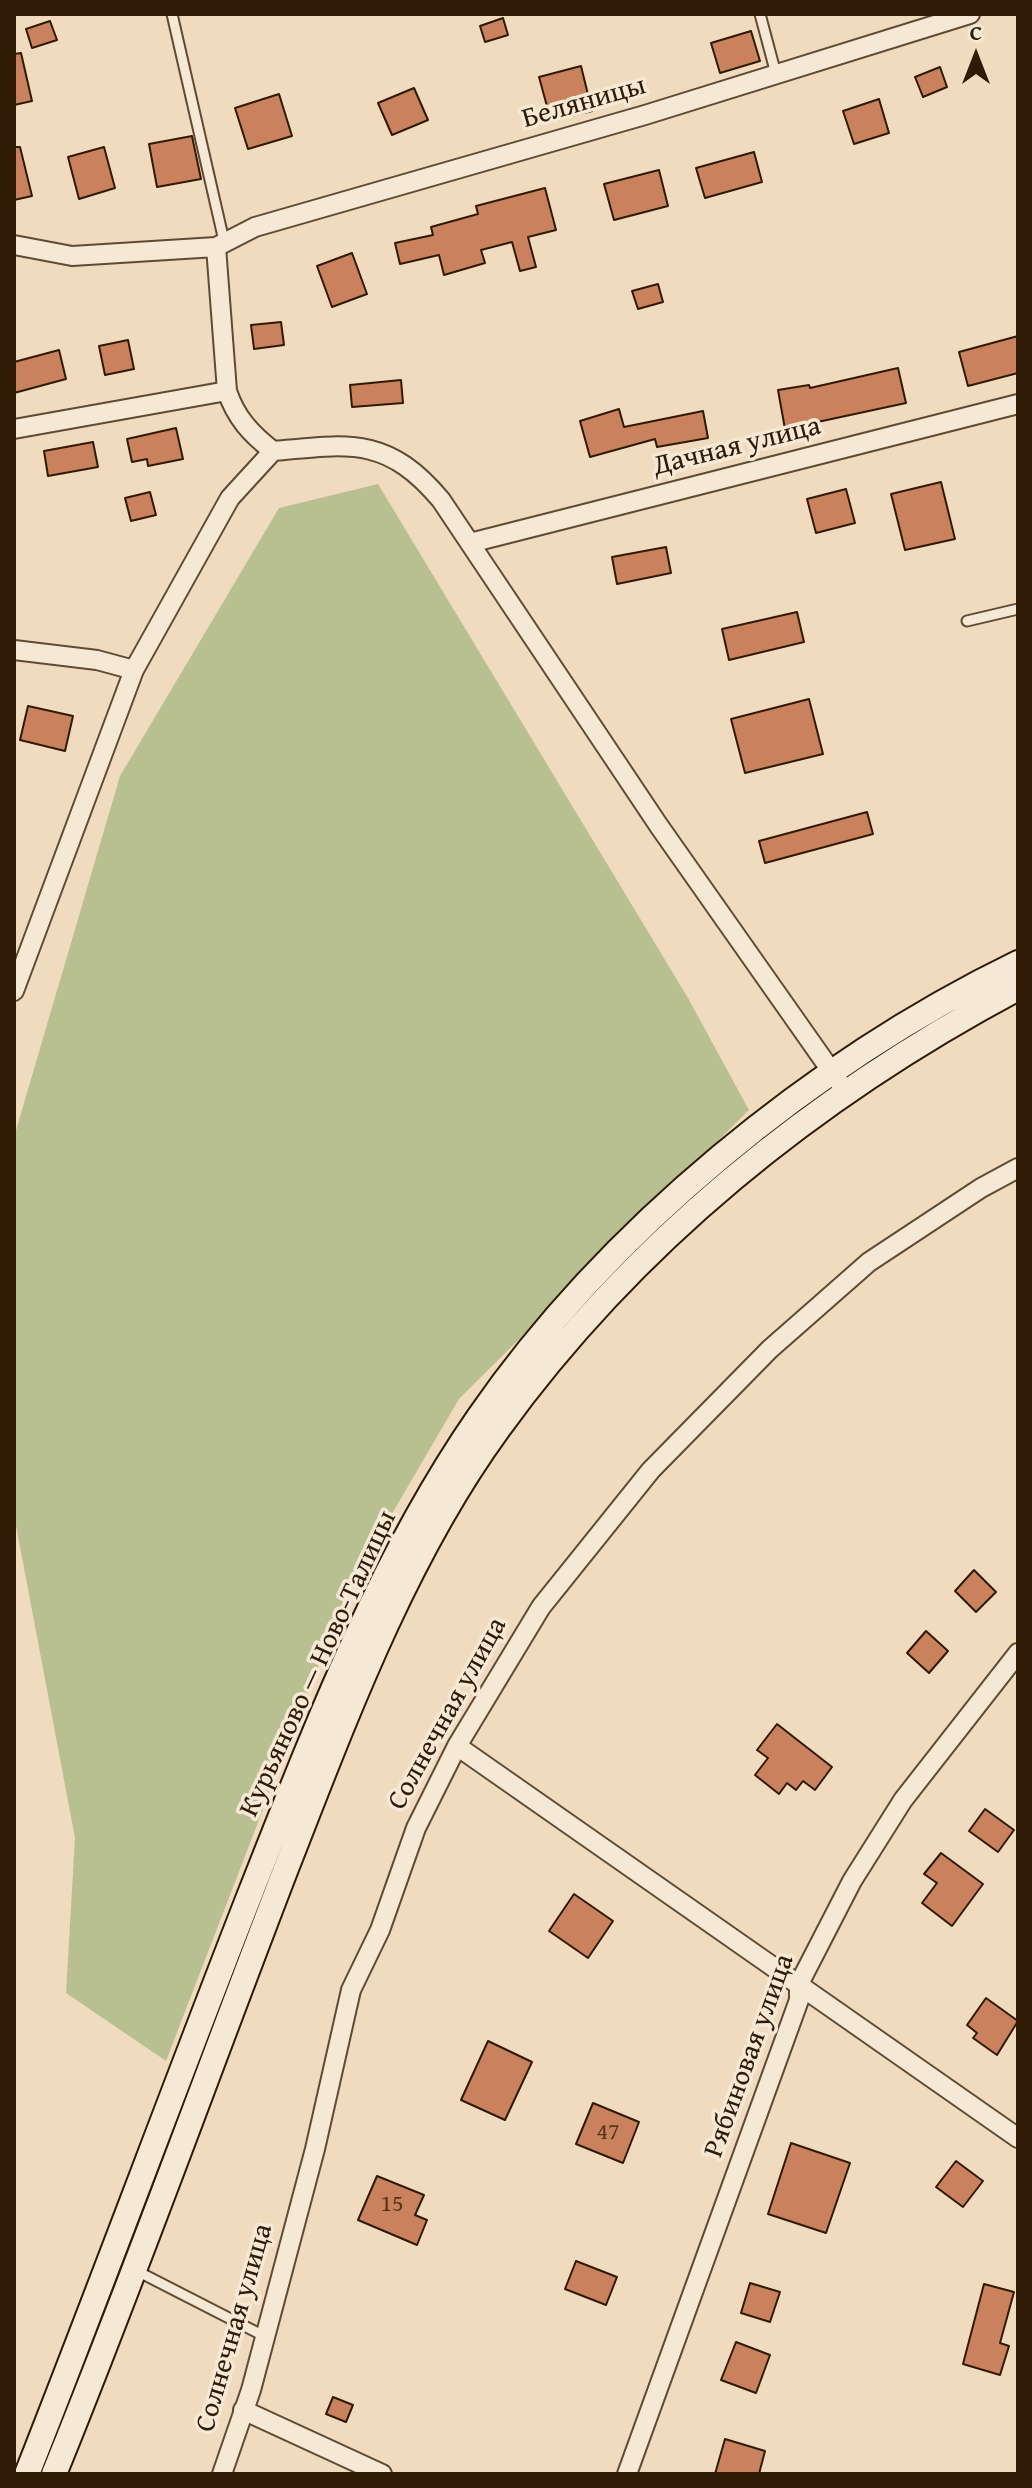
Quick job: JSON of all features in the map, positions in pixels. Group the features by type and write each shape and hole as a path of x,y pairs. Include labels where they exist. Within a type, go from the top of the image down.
{"main road":[{"name":"Курьяново — Ново-Талицы","path":"54,2474 333,1748 406,1588 468,1475 521,1400 615,1286 840,1082 946,1001 1018,963"},
{"name":"Курьяново — Ново-Талицы","path":"27,2474 311,1740 394,1559 478,1417 597,1273 735,1147 840,1082 1018,988"}],"street":[{"name":"Беляницы","path":"14,245 72,256 220,244 255,227 970,14"},
{"path":"220,244 227,391 234,411 250,433 273,451"},
{"path":"14,429 227,391"},
{"name":"Дачная улица","path":"470,543 1018,404"},
{"path":"14,991 134,670 230,498 273,451 348,444 385,454 418,474 470,543 659,826 840,1082"},
{"path":"14,650 97,660 134,670"},
{"name":"Солнечная улица","path":"222,2474 243,2410 315,2149 351,1990 380,1930 416,1828 457,1746 541,1607 651,1470 770,1349 869,1262 981,1188 1018,1168"},
{"name":"Рябиновая улица","path":"627,2474 799,2000 799,1984 852,1881 903,1800 1018,1653"},
{"path":"457,1746 1018,2138"},
{"path":"243,2410 382,2474"}],"lane":[{"path":"172,14 220,244"},
{"path":"760,14 776,74"},
{"path":"967,621 1018,609"},
{"path":"133,2269 264,2336"}],"green space":[{"path":"378,484 688,998 749,1110 459,1399 348,1589 166,2061 66,1993 75,1838 14,1515 14,1137 120,776 279,508"}],"building":[{"path":"503,18 508,35 485,42 480,26"},
{"path":"50,21 57,40 32,48 26,29"},
{"path":"751,31 760,61 720,73 711,43"},
{"path":"21,53 32,101 14,105 14,54"},
{"path":"581,66 592,111 551,121 539,77"},
{"path":"940,67 947,87 923,97 915,77"},
{"path":"414,88 428,120 392,135 378,103"},
{"path":"279,94 292,136 248,149 235,108"},
{"path":"879,99 889,133 854,144 843,111"},
{"path":"192,136 201,179 157,187 149,144"},
{"path":"14,147 20,147 32,196 14,200"},
{"path":"104,147 115,188 79,199 68,157"},
{"path":"754,152 762,182 705,198 696,168"},
{"path":"659,170 668,206 614,220 604,184"},
{"path":"545,188 556,230 528,237 536,267 520,271 512,242 481,250 485,263 444,275 439,255 400,264 395,243 433,235 431,227 478,214 476,206"},
{"path":"352,253 367,294 332,307 317,266"},
{"path":"658,284 663,302 638,309 632,291"},
{"path":"281,322 284,345 254,349 251,325"},
{"path":"1018,336 1018,373 968,386 959,352"},
{"path":"128,340 134,369 105,375 99,346"},
{"path":"59,350 66,379 14,393 14,362"},
{"path":"898,368 906,403 785,429 778,390 809,385 810,388"},
{"path":"401,380 403,403 352,407 350,385"},
{"path":"619,409 624,427 703,411 708,438 657,447 655,439 590,457 580,421"},
{"path":"176,428 183,459 148,466 147,459 132,462 127,439"},
{"path":"93,442 98,467 48,476 44,451"},
{"path":"941,482 955,539 905,550 891,494"},
{"path":"846,489 855,523 816,533 807,499"},
{"path":"150,492 156,515 131,521 125,498"},
{"path":"666,547 671,573 617,584 612,557"},
{"path":"797,612 804,642 729,660 722,629"},
{"path":"809,699 823,754 745,773 731,719"},
{"path":"28,706 73,716 65,751 20,740"},
{"path":"867,812 873,834 765,863 759,841"},
{"path":"974,1570 996,1592 976,1612 955,1591"},
{"path":"926,1631 948,1651 929,1673 907,1653"},
{"path":"777,1724 832,1767 815,1790 803,1781 796,1790 787,1783 779,1794 755,1775 768,1758 757,1750"},
{"path":"985,1809 1014,1830 998,1852 969,1831"},
{"path":"941,1853 983,1884 952,1926 922,1903 937,1883 924,1874"},
{"path":"574,1894 613,1921 588,1958 549,1931"},
{"path":"986,1998 1018,2021 997,2055 973,2038 977,2033 967,2025"},
{"path":"488,2041 532,2062 505,2120 461,2100"},
{"path":"593,2103 639,2122 623,2163 576,2144"},
{"path":"791,2143 850,2163 826,2233 768,2214"},
{"path":"956,2161 983,2181 963,2207 936,2187"},
{"path":"377,2176 424,2195 415,2215 427,2220 417,2245 358,2220"},
{"path":"576,2261 617,2277 606,2305 565,2289"},
{"path":"750,2283 780,2292 770,2322 741,2313"},
{"path":"984,2284 1014,2292 1000,2343 1009,2346 1000,2375 963,2364"},
{"path":"736,2342 770,2355 756,2393 721,2380"},
{"path":"333,2397 353,2405 346,2422 326,2414"},
{"path":"725,2439 765,2451 759,2474 715,2474"}]}
